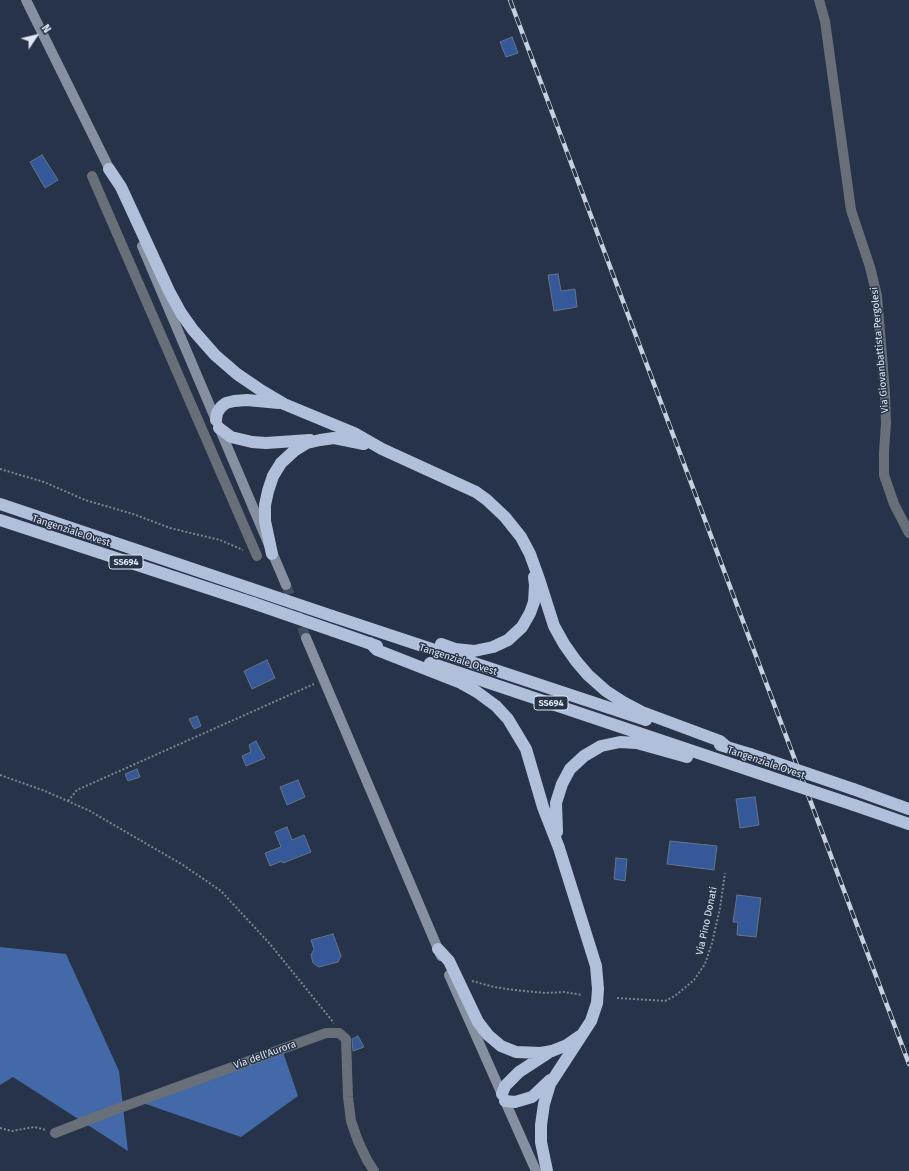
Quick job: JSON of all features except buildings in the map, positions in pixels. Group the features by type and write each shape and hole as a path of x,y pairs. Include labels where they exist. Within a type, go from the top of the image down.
{"highway":[{"path":"109,169 121,186 169,291 181,313 193,330 215,355 237,374 284,404 354,434 382,449 476,492 487,500 515,527 530,554 554,626 564,644 588,675 606,691 642,712 720,741 727,747"},
{"path":"284,404 247,400 226,403 217,413 217,424 231,436 252,442 266,443 320,440"},
{"path":"272,554 265,521 265,505 273,476 281,463 294,451 307,443 334,438 382,449"},
{"name":"Tangenziale Ovest","path":"0,504 332,616 750,754 909,809"},
{"name":"Tangenziale Ovest","path":"0,520 253,603 909,824"},
{"path":"332,616 352,616 456,648 474,651 493,647 508,640 522,627 530,613 534,602 535,585 530,554"},
{"path":"370,643 377,650 461,683 477,692 500,710 508,719 526,749 543,808 559,848 596,966 598,976 597,1003 591,1021 584,1034 545,1086 532,1097 515,1102 503,1097 505,1086 519,1072 552,1051 567,1045 584,1034"},
{"path":"559,848 556,803 562,784 570,769 584,756 601,746 620,742 637,743 737,770 751,770"},
{"path":"438,949 449,961 478,1022 488,1035 500,1046 516,1052 541,1053 552,1051"},
{"path":"547,1171 541,1142 541,1125 544,1104 550,1084 559,1069"}],"street":[{"path":"26,0 109,169 286,585"},
{"name":"Via Giovanbattista Pergolesi","path":"819,0 825,21 851,210 870,267 877,296 885,392 886,423 884,475 894,504 909,533"},
{"path":"92,176 257,556"},
{"path":"306,638 438,949 536,1171"},
{"name":"Via dell'Aurora","path":"55,1133 326,1033 339,1033"},
{"path":"339,1033 346,1039 348,1097 351,1121 358,1141 374,1171"}],"path":[{"path":"0,469 44,482 85,500 133,514 170,528 220,540 257,556"},
{"path":"68,802 77,790 324,680"},
{"path":"0,775 45,791 90,811 183,865 221,891 270,944 334,1022 339,1033"},
{"name":"Via Pino Donati","path":"617,998 665,1001 675,996 694,980 705,964 712,944 720,908 725,873"},
{"path":"458,981 474,981 494,987 514,990 546,993 564,992 582,995"},
{"path":"0,1128 12,1131 34,1127 55,1133"}],"shaded area":[{"path":"0,947 66,954 119,1071 128,1151 13,1077 0,1085"},
{"path":"282,1049 298,1096 241,1137 137,1101"}],"tunnel":[{"path":"286,585 306,638"}],"railway":[{"path":"510,0 909,1064"}]}
